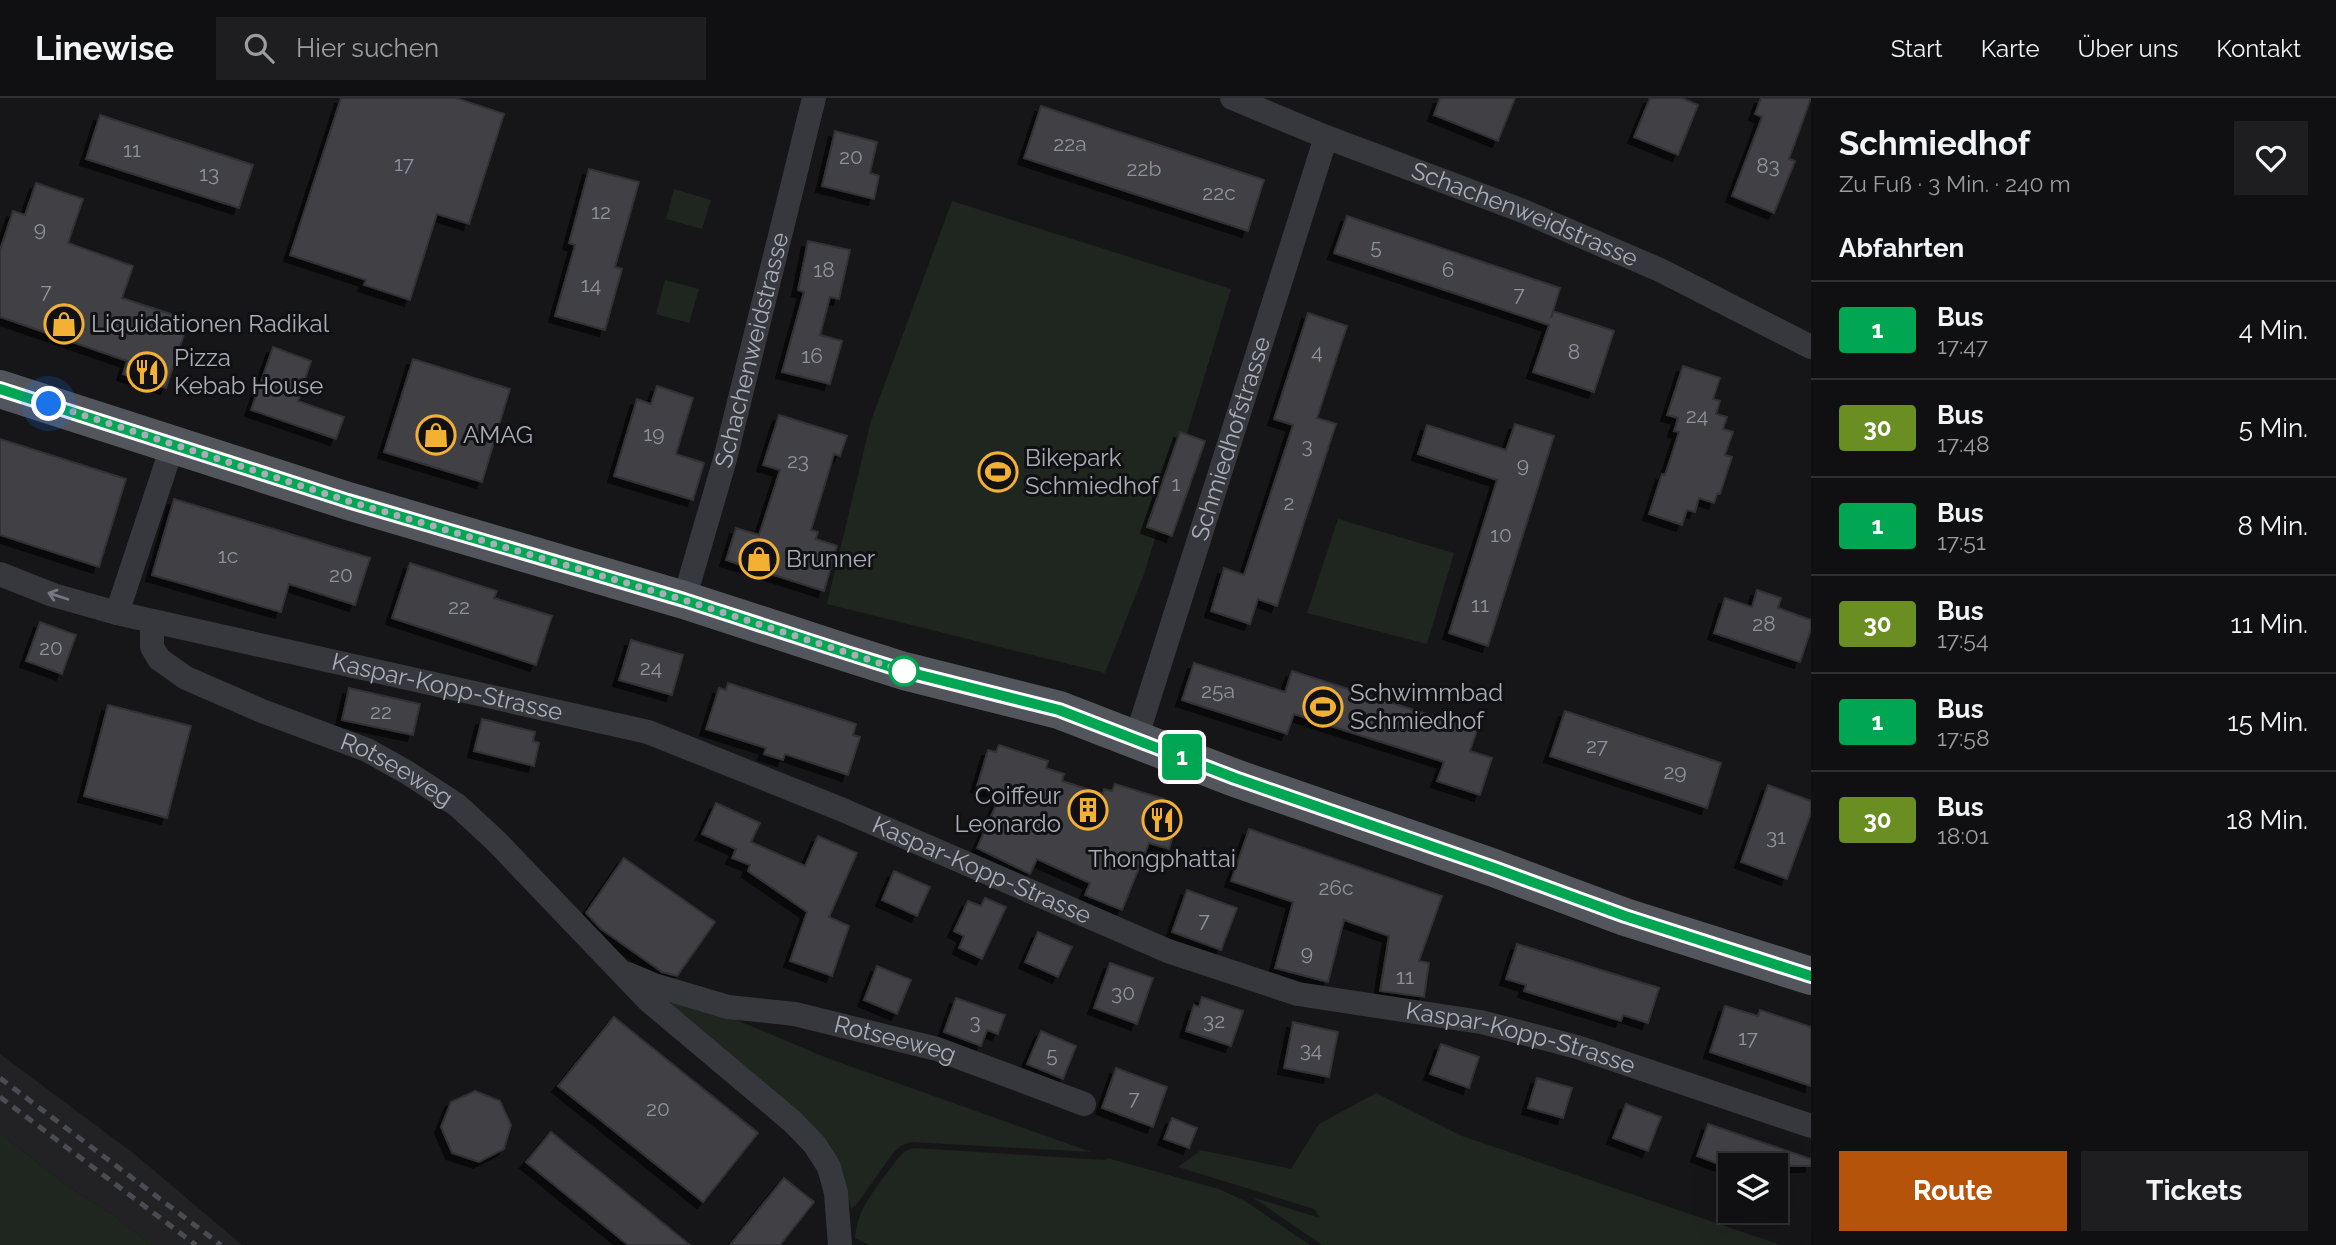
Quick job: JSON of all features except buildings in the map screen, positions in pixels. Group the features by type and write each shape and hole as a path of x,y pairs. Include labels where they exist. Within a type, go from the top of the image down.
{"main road":[{"path":"0,389 348,501 684,600 904,671 1059,710 1235,778 1625,916 1811,976"}],"street":[{"name":"Schachenweidstrasse","path":"684,600 725,459 814,98"},
{"name":"Schachenweidstrasse","path":"1232,98 1598,243 1660,270 1811,347"},
{"name":"Schmiedhofstrasse","path":"1136,738 1326,137"},
{"path":"117,613 173,444"},
{"name":"Kaspar-Kopp-Strasse","path":"0,574 53,595 117,613 648,732 843,810 1168,951 1298,994 1481,1023 1577,1047 1811,1126"},
{"name":"Rotseeweg","path":"152,621 152,647 159,659 186,678 367,750 457,805 496,841 648,1000 793,1122 815,1145 829,1167 836,1193 840,1245"},
{"name":"Rotseeweg","path":"621,971 653,985 728,1007 795,1014 937,1049 1084,1104"}],"shaded area":[{"path":"674,189 711,200 702,229 666,219"},
{"path":"952,201 1231,289 1144,574 1105,673 827,604 871,421"},
{"path":"665,280 699,289 689,323 656,314"},
{"path":"1338,519 1454,553 1427,644 1307,613"},
{"path":"648,987 725,1015 827,1058 1091,1152 911,1142 900,1146 893,1153 851,1209 843,1175"},
{"path":"0,1054 133,1153 242,1245 152,1245 113,1215 66,1185 0,1133"},
{"path":"1376,1093 1462,1136 1781,1245 1322,1245 1252,1197 1320,1218 1314,1209 1178,1167 1201,1150 1291,1169 1319,1124"},
{"path":"0,1133 66,1185 113,1215 152,1245 0,1245"},
{"path":"914,1148 1105,1160 1107,1158 1219,1189 1245,1201 1310,1245 869,1245 855,1238 860,1215 871,1195 899,1157"}],"railway":[{"path":"0,1078 221,1245"},
{"path":"0,1097 196,1245"}],"bus line":[{"name":"1","path":"0,389 348,501 684,600 904,671 1059,710 1285,796 1625,916 1811,976"}],"place":[{"name":"Liquidationen Radikal","path":"64,324"},
{"name":"Pizza Kebab House","path":"147,372"},
{"name":"AMAG","path":"436,435"},
{"name":"Bikepark Schmiedhof","path":"998,472"},
{"name":"Brunner","path":"759,559"},
{"name":"Schwimmbad Schmiedhof","path":"1323,707"},
{"name":"Coiffeur Leonardo","path":"1088,810"},
{"name":"Thongphattai","path":"1162,820"}],"route":[{"path":"49,404 348,501 684,600 904,671"}]}
